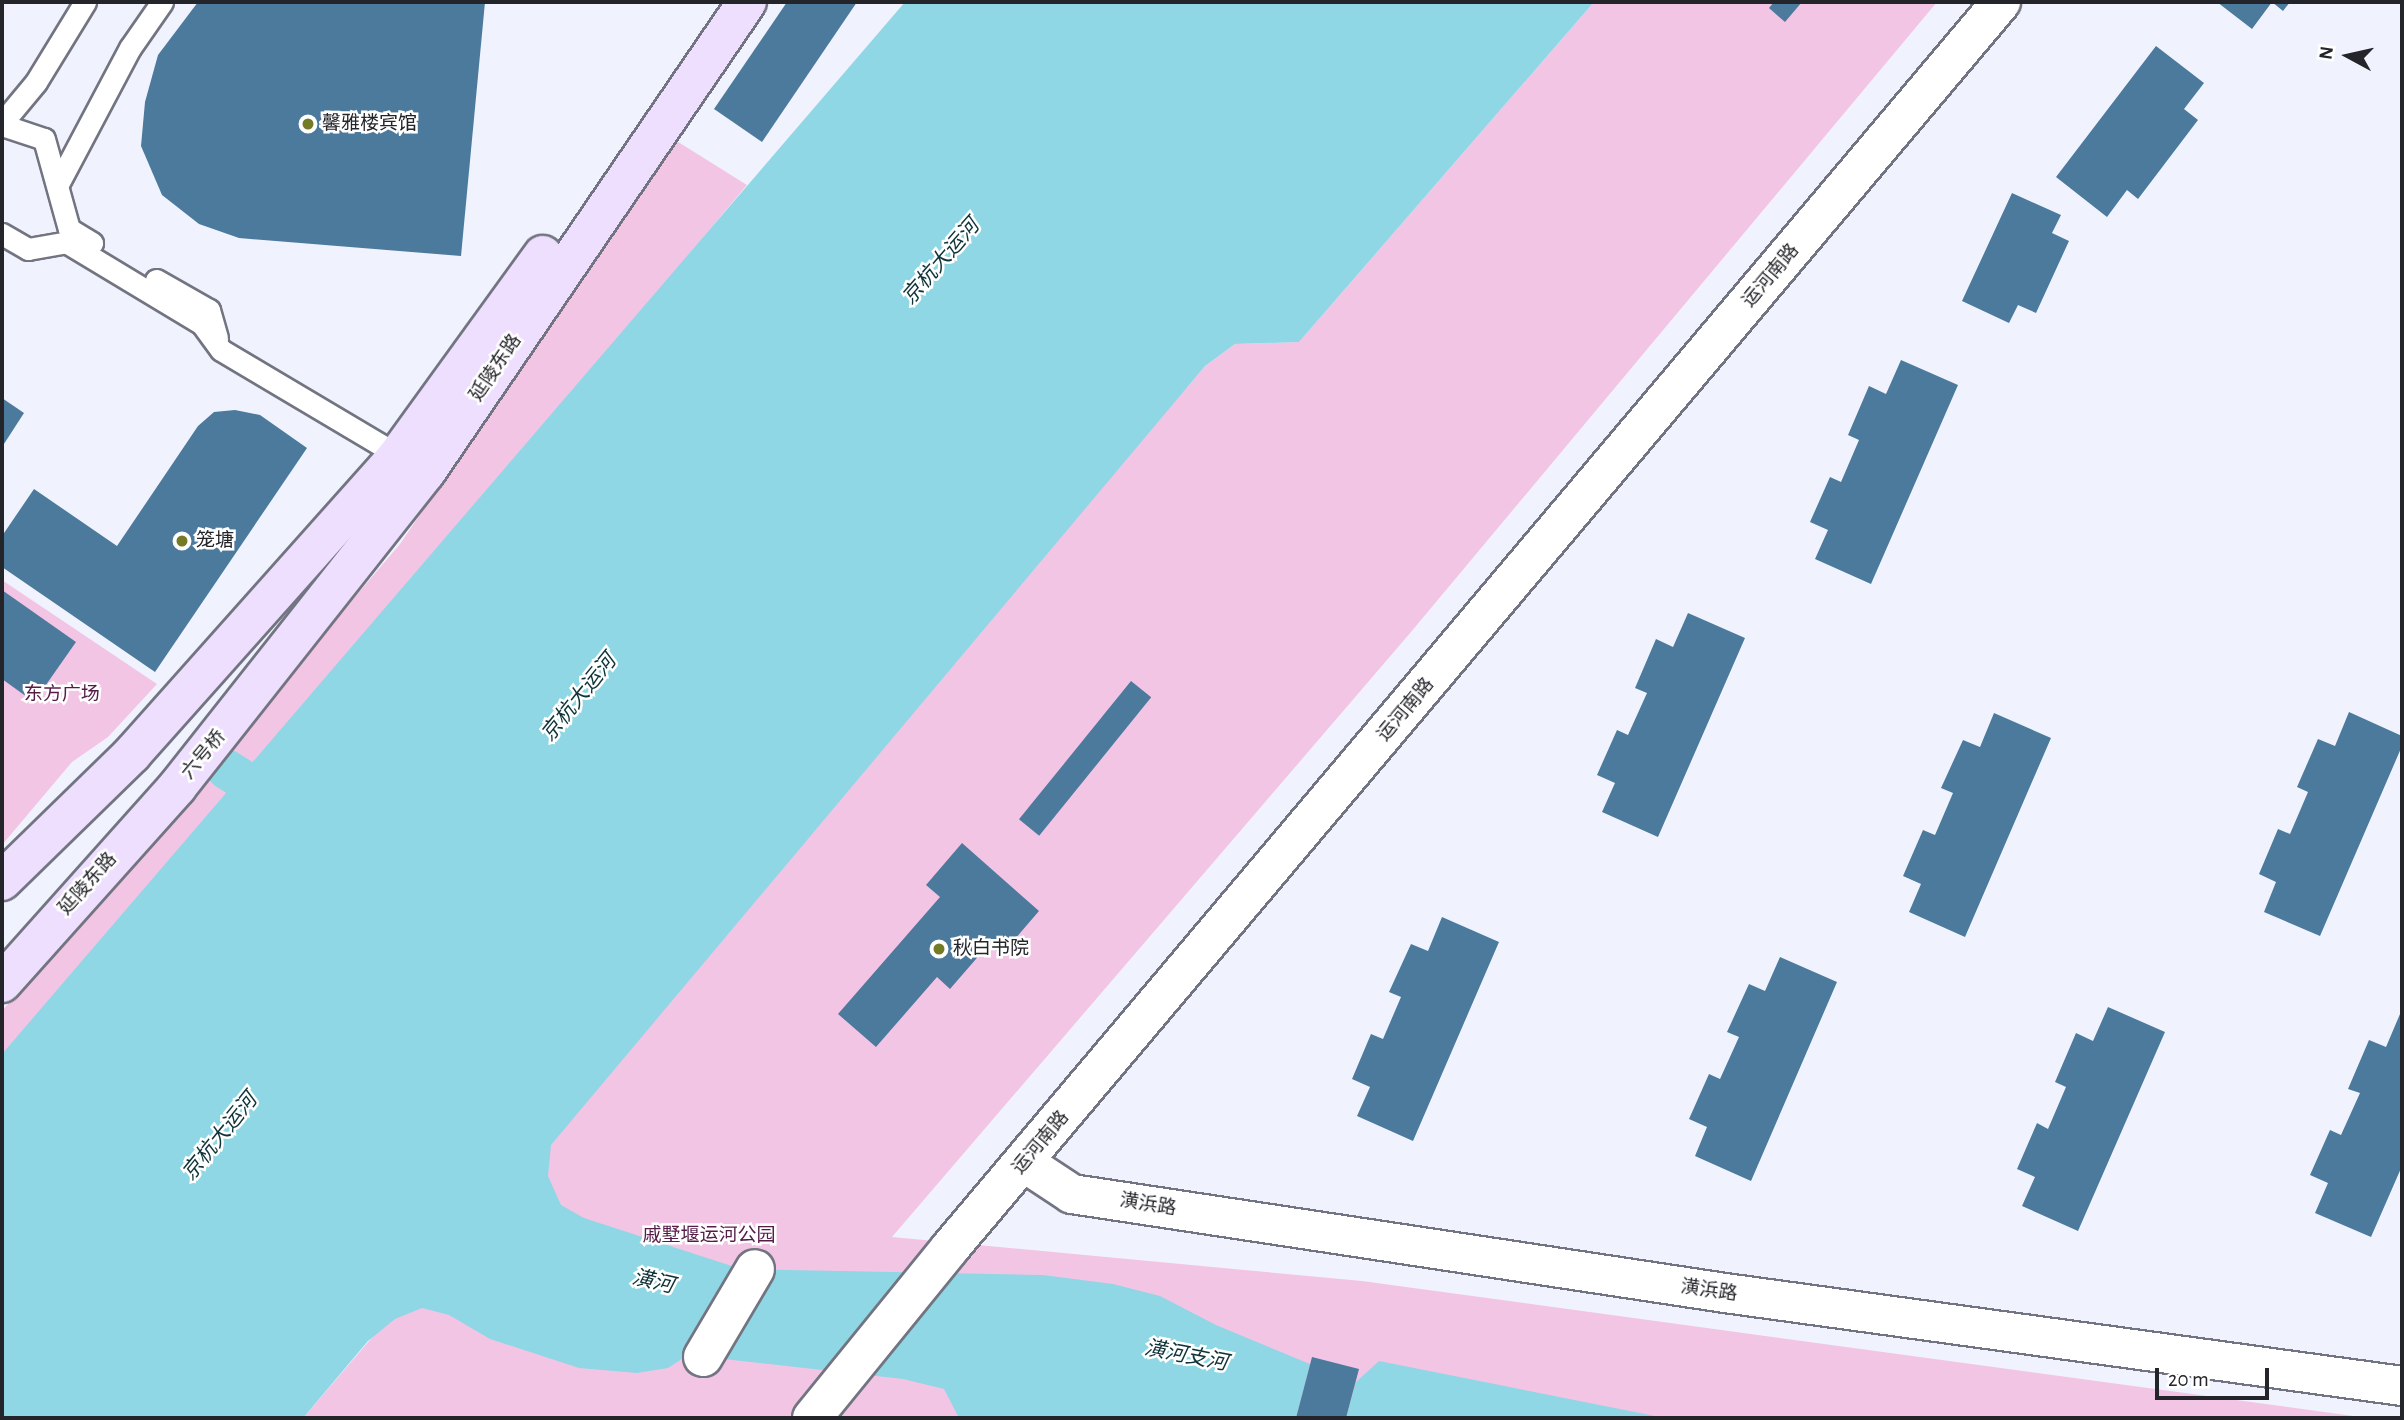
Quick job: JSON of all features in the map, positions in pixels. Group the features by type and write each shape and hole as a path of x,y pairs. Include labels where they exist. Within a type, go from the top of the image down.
{"main road":[{"name":"延陵东路","path":"2,881 132,754 187,693 412,463 716,2"},
{"name":"延陵东路","path":"230,723 412,463 747,2"},
{"name":"六号桥","path":"177,787 230,723"},
{"name":"延陵东路","path":"2,983 177,787"}],"street":[{"name":"运河南路","path":"823,1406 950,1248 1025,1163 2001,2"},
{"name":"潢浜路","path":"1025,1163 1072,1194 1725,1293 2402,1386"},
{"path":"703,1357 755,1269"}],"lane":[{"path":"85,2 36,82 2,124 44,139 59,182 69,229 209,310 221,350"},
{"path":"59,182 130,48 162,2"},
{"path":"2,234 28,249 66,242 202,324 221,350 412,463"}],"green space":[{"name":"戚墅堰运河公园","path":"1594,2 1937,2 1411,632 892,1237 1362,1281 2368,1418 303,1418 1205,366 1235,344 1299,342"},
{"path":"675,140 747,185 2,1075 2,1011 400,544"},
{"name":"东方广场","path":"2,580 157,684 108,737 72,762 2,845"}],"water":[{"path":"905,2 1594,2 1299,342 1235,344 1205,366 551,1145 548,1176 561,1205 584,1218 741,1269 1043,1275 1113,1284 1160,1296 1216,1325 1310,1364 1296,1418 959,1418 944,1389 903,1379 688,1355 668,1368 637,1373 579,1368 490,1339 449,1315 422,1308 395,1319 368,1341 303,1418 2,1418 2,1054"},
{"path":"1379,1361 1665,1418 1346,1418 1356,1382"}],"building":[{"name":"馨雅楼宾馆","path":"198,2 485,2 461,256 239,238 199,224 162,195 141,146 145,102 158,55"},
{"path":"787,2 857,2 762,142 714,109"},
{"path":"1774,2 1802,2 1785,22 1769,8"},
{"path":"2217,2 2272,2 2252,29"},
{"path":"2272,2 2290,2 2283,11"},
{"path":"2156,46 2204,83 2184,109 2198,120 2138,199 2127,190 2107,217 2056,177"},
{"path":"2012,193 2061,215 2052,233 2069,241 2036,313 2018,305 2009,323 1962,301"},
{"path":"1901,360 1958,385 1871,584 1815,559 1828,530 1810,522 1830,477 1841,482 1859,440 1848,435 1869,386 1886,394"},
{"path":"2,398 24,413 2,447"},
{"name":"笼塘","path":"235,410 260,415 307,448 155,672 2,567 2,536 34,489 117,546 198,426 214,412"},
{"path":"2,590 76,642 34,702 2,679"},
{"path":"1688,613 1745,638 1658,837 1602,812 1615,783 1597,775 1617,730 1628,735 1647,693 1635,688 1656,639 1673,647"},
{"path":"1131,681 1151,697 1039,836 1019,819"},
{"path":"2349,712 2402,736 2402,746 2320,936 2264,912 2276,882 2259,874 2278,829 2290,834 2308,792 2297,787 2318,739 2335,746"},
{"path":"1994,713 2051,738 1965,937 1909,912 1921,884 1903,876 1923,830 1935,835 1953,793 1941,788 1963,740 1980,747"},
{"name":"秋白书院","path":"962,843 1039,911 1001,955 989,944 950,989 937,977 876,1047 838,1014 940,897 926,885"},
{"path":"1442,917 1499,942 1413,1141 1357,1116 1370,1087 1352,1079 1371,1034 1383,1039 1401,997 1389,992 1411,944 1428,951"},
{"path":"1780,957 1837,982 1751,1181 1695,1156 1707,1127 1689,1119 1709,1074 1720,1079 1739,1037 1727,1032 1749,984 1765,991"},
{"path":"2108,1007 2165,1032 2078,1231 2022,1206 2035,1177 2017,1169 2037,1123 2048,1129 2066,1087 2055,1082 2076,1033 2093,1041"},
{"path":"2400,1014 2402,1166 2371,1237 2315,1213 2328,1183 2310,1175 2330,1130 2341,1135 2360,1093 2348,1089 2369,1040 2386,1047"},
{"path":"1312,1357 1359,1369 1346,1418 1296,1418"}],"waterway":[{"path":"226,769 239,777"}],"place":[{"name":"馨雅楼宾馆","path":"308,124"},
{"name":"笼塘","path":"182,541"},
{"name":"秋白书院","path":"939,949"}],"water label":[{"name":"京杭大运河","path":"941,262"},
{"name":"京杭大运河","path":"579,698"},
{"name":"京杭大运河","path":"220,1137"},
{"name":"潢河","path":"653,1282"},
{"name":"潢河支河","path":"1186,1356"}]}
